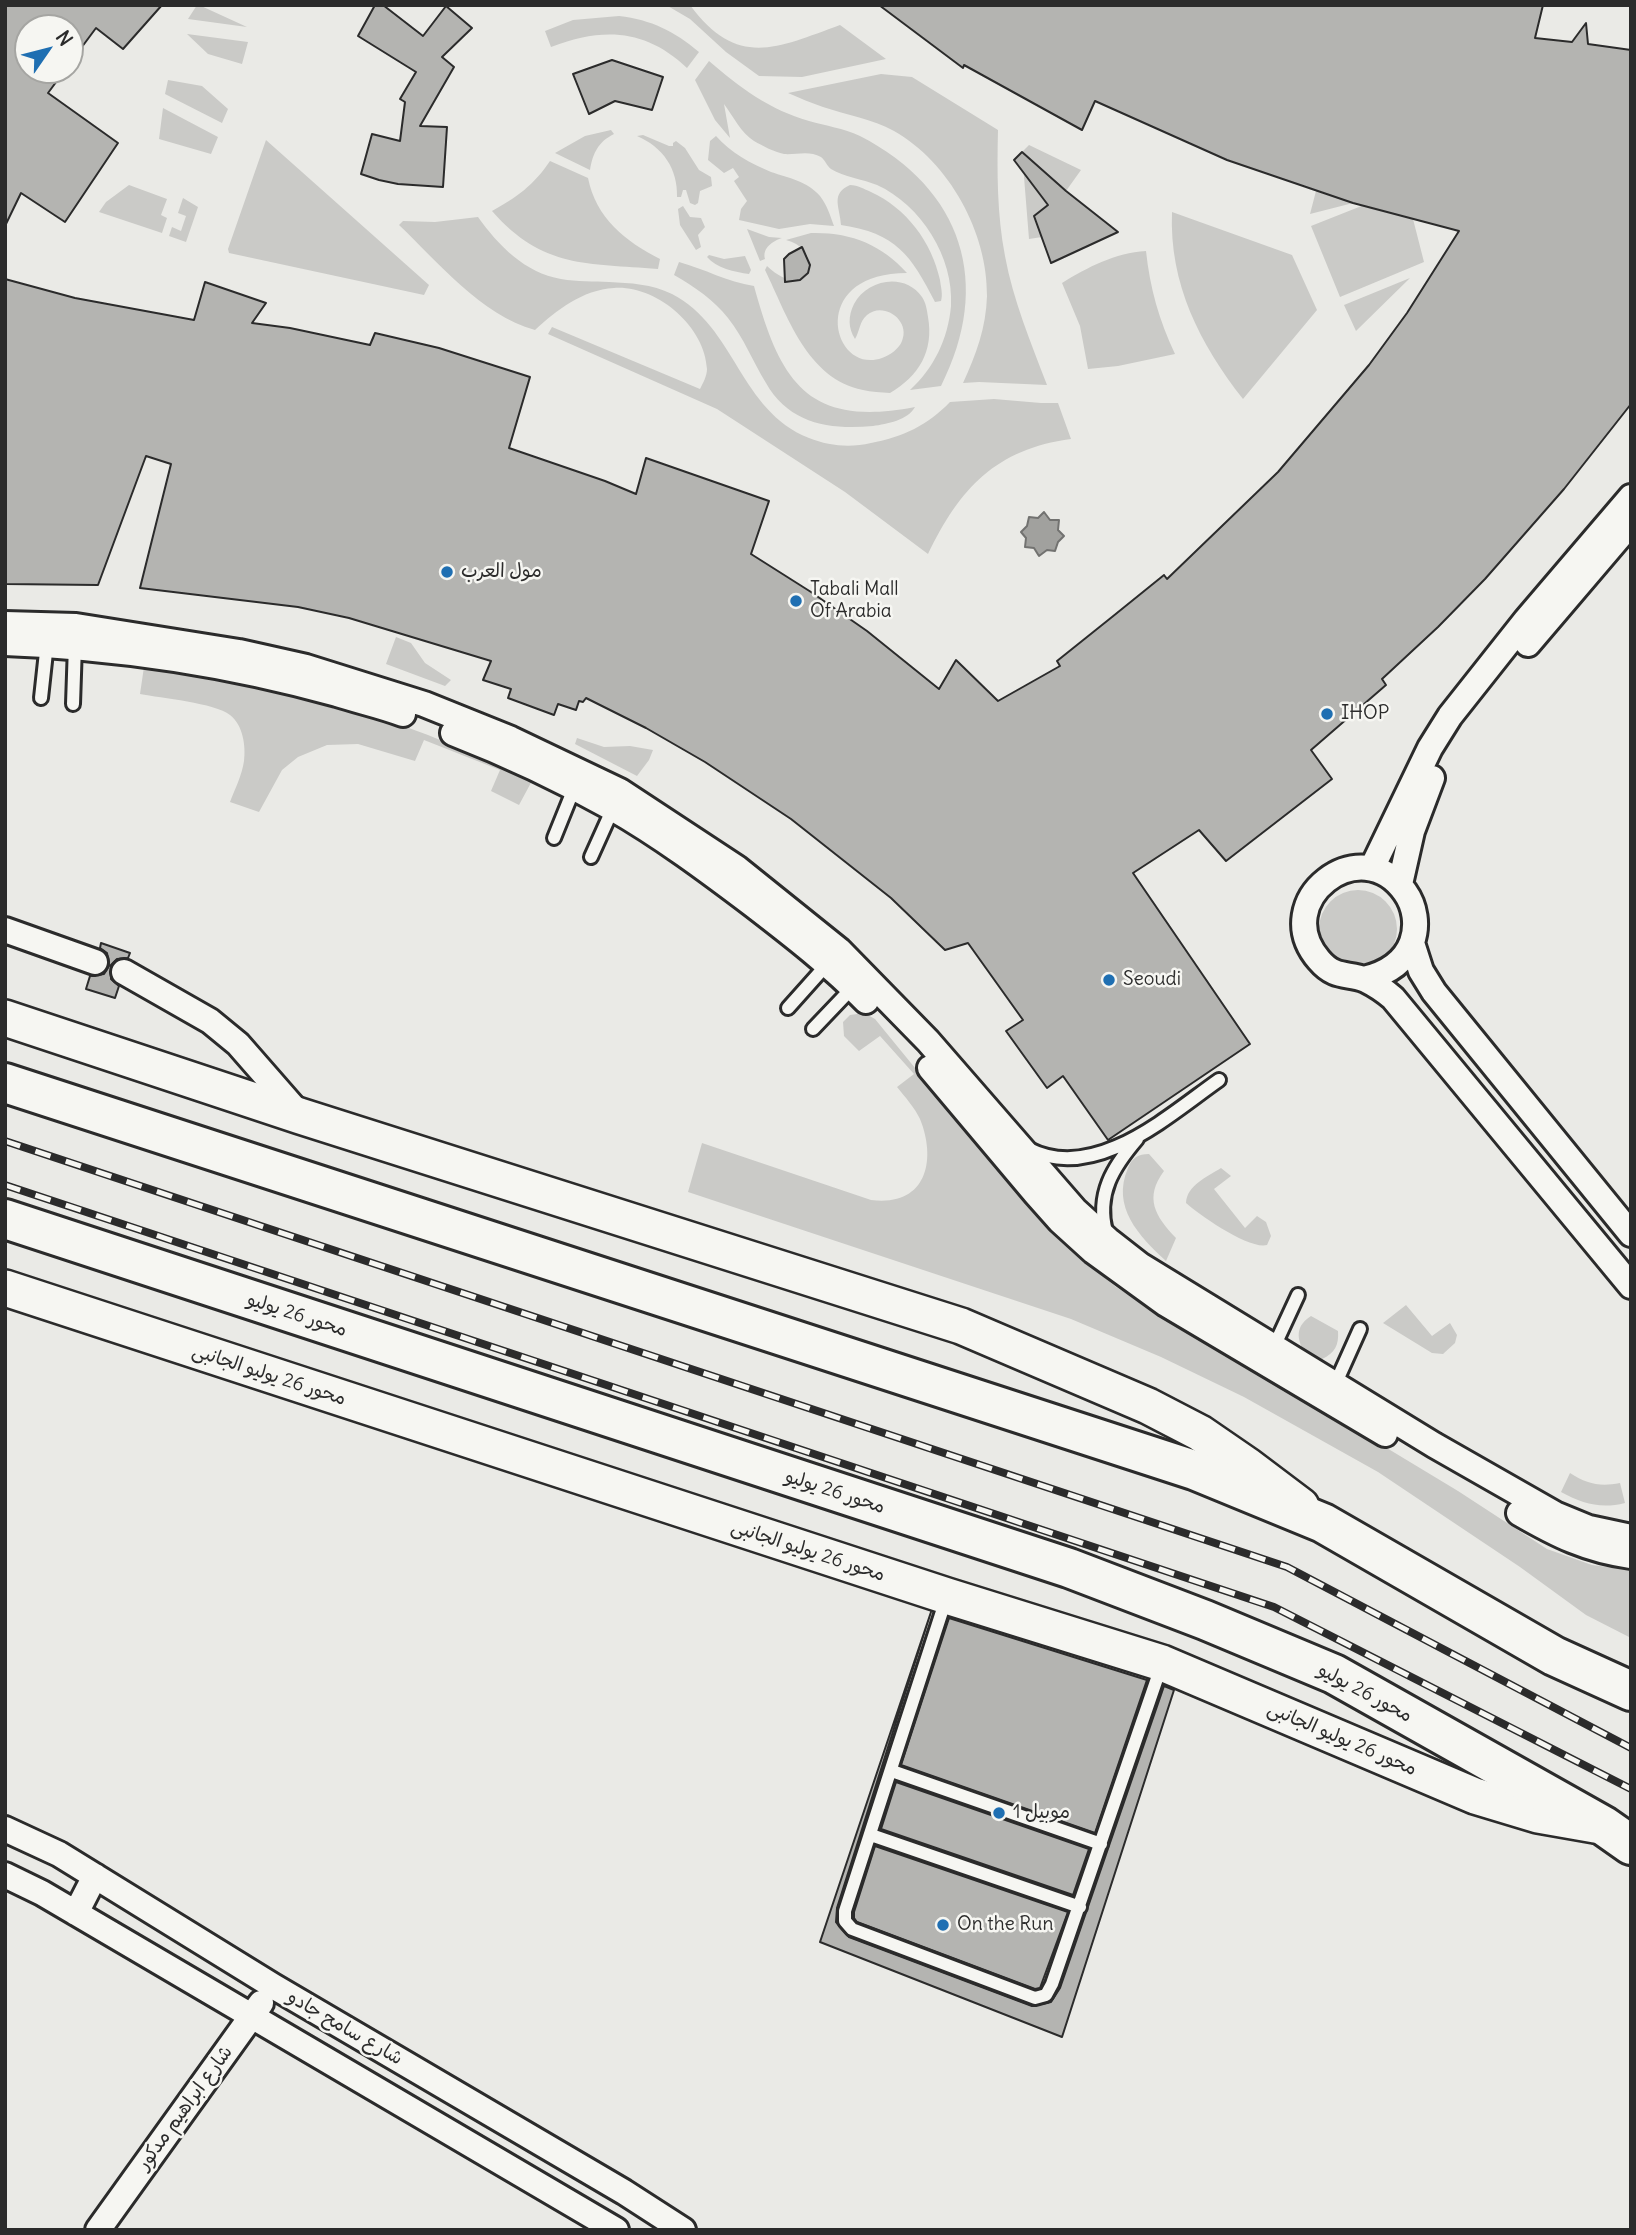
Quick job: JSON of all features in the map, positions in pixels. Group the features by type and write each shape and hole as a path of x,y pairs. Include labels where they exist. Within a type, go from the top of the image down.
{"highway":[{"path":"5,1083 1194,1470 1323,1523 1554,1656 1631,1691"},
{"name":"محور 26 يوليو","path":"5,1219 1069,1568 1334,1674 1617,1836"}],"main road":[{"path":"5,1018 300,1116 961,1326 1149,1406 1200,1433 1248,1465 1323,1523"},
{"name":"محور 26 يوليو الجانبى","path":"5,1288 947,1596 1162,1663 1475,1796 1617,1836"}],"street":[{"path":"1372,869 1430,748 1450,716 1526,620 1631,496"},
{"path":"1400,884 1412,831 1422,802 1434,773 1465,718 1631,523"},
{"path":"5,624 48,635 76,636 252,674 387,709 577,781 616,800 734,891 833,957 928,1041 1056,1189 1108,1240 1140,1265 1270,1355 1549,1531 1577,1544 1607,1553 1631,1556"},
{"path":"5,643 48,635"},
{"path":"1356,867 1387,874 1400,884 1415,912 1415,928 1412,943 1404,957 1393,968 1379,976 1364,979 1333,972 1320,962 1305,934 1304,918 1316,889 1327,878 1341,870 1356,867"},
{"path":"5,930 95,962"},
{"path":"1412,943 1421,971 1434,992 1631,1234"},
{"path":"124,972 210,1021 238,1044 300,1116"},
{"path":"1364,979 1382,989 1402,1008 1631,1286"},
{"path":"858,981 1060,1221 1093,1251 1166,1304 1270,1355"},
{"path":"1332,1392 1434,1445 1555,1514 1589,1528 1631,1537"},
{"name":"شارع سامح جادو","path":"5,1829 59,1854 273,1986 624,2192 683,2230"},
{"name":"شارع سامح جادو","path":"5,1875 42,1893 606,2227"},
{"path":"76,1913 95,1876"},
{"name":"شارع ابراهيم مدكور","path":"98,2230 273,1986"},
{"path":"606,2227 624,2192"}],"lane":[{"path":"41,698 48,635"},
{"path":"73,704 76,636"},
{"path":"554,838 577,781"},
{"path":"591,857 616,800"},
{"path":"788,1008 833,957"},
{"path":"813,1029 858,981"},
{"path":"1018,1144 1035,1152 1073,1159 1105,1151 1139,1136 1219,1080"},
{"path":"1108,1240 1103,1214 1106,1187 1118,1161 1139,1136"},
{"path":"1270,1355 1298,1295"},
{"path":"1332,1392 1360,1329"},
{"path":"947,1596 845,1911 845,1921 852,1929 1035,1998 1046,1995 1052,1984 1162,1663"},
{"path":"892,1771 1101,1844"},
{"path":"871,1835 1080,1907"}],"shaded area":[{"path":"199,5 247,27 188,19"},
{"path":"666,5 690,5 707,25 724,38 742,46 759,48 797,41 840,25 886,59 802,77 759,76 726,52 690,19"},
{"path":"619,16 642,20 662,28 699,52 687,68 656,45 640,39 623,35 588,36 551,47 545,31 573,20"},
{"path":"187,34 248,42 242,64 208,54"},
{"path":"709,61 744,89 781,111 854,133 895,158 923,183 945,211 959,243 965,276 965,311 957,348 941,386 910,390 926,372 938,352 947,330 951,306 947,269 941,251 921,219 893,194 877,185 836,172 821,157 807,153 784,154 754,141 741,129 724,104 730,138 715,120 695,80"},
{"path":"881,74 912,77 998,130 1000,224 1008,272 1047,385 963,383 976,352 985,319 986,272 973,224 948,180 932,161 914,144 886,127 788,93"},
{"path":"168,80 202,86 228,109 222,123 165,94"},
{"path":"163,108 218,137 211,154 159,139"},
{"path":"611,130 614,134 597,149 590,170 555,153 585,136"},
{"path":"643,135 669,146 673,146 676,141 685,148 699,170 711,177 712,186 700,191 698,203 690,203 686,190 683,190 681,197 677,197 672,168 654,146 637,136"},
{"path":"716,136 748,161 815,191 825,203 834,226 810,224 779,229 739,220 741,209 747,201 734,181 739,177 733,168 724,173 708,160 710,141"},
{"path":"266,140 429,285 424,295 229,253 228,249"},
{"path":"1029,145 1081,170 1066,191 1048,205 1042,237 1029,239 1022,152"},
{"path":"550,161 588,178 605,216 624,236 660,259 658,269 568,260 529,244 492,211 524,190"},
{"path":"129,185 167,199 161,215 167,218 162,233 99,212 106,202"},
{"path":"850,185 861,187 884,199 916,228 936,266 941,301 935,302 918,271 889,240 841,225 838,197"},
{"path":"1316,191 1353,203 1310,214"},
{"path":"183,198 198,207 186,242 169,236 172,227 181,231 186,216 178,213"},
{"path":"1364,205 1413,219 1424,262 1340,297 1311,226"},
{"path":"683,206 690,217 701,218 705,227 698,235 701,247 696,250 680,225 678,209"},
{"path":"1172,212 1292,255 1317,310 1243,399 1213,357 1190,312 1176,264"},
{"path":"478,217 494,238 514,256 548,276 573,281 641,285 672,294 711,326 767,408 786,425 809,438 840,445 871,443 914,429 950,402 994,399 1058,403 1071,439 1022,452 983,475 953,510 928,554 845,492 717,409 548,334 552,327 700,389 707,369 698,338 675,311 661,301 630,289 602,290 571,302 535,330 515,323 479,300 399,225 403,221 435,222"},
{"path":"747,229 769,237 782,238 769,246 764,255 765,259 760,261"},
{"path":"811,233 839,235 864,242 887,254 907,273 875,277 853,289 842,305 838,322 841,339 851,352 865,360 882,358 899,347 902,341 903,326 899,320 880,310 873,311 864,318 855,339 850,326 851,313 860,295 868,289 877,284 896,282 915,289 923,299 929,329 926,352 909,379 890,393 863,390 844,384 827,373 801,343 791,325 765,270 767,266 781,277 793,280 802,278 808,272 807,254 799,246 786,240"},
{"path":"1146,251 1156,304 1175,354 1118,366 1088,369 1080,326 1062,283 1102,262"},
{"path":"709,255 724,259 745,256 751,270 749,274 726,269 711,261 707,257"},
{"path":"679,262 754,286 775,348 788,372 804,390 823,403 848,410 878,412 915,407 891,423 873,426 826,425 799,416 775,397 723,311 704,294 674,275"},
{"path":"1410,278 1356,331 1344,305"},
{"path":"1044,512 1050,520 1059,520 1058,530 1064,536 1055,551 1047,550 1039,556 1034,548 1025,547 1026,538 1021,532 1027,526 1029,517 1038,518"},
{"path":"396,637 411,643 425,663 451,680 445,686 386,664"},
{"path":"144,667 255,684 332,700 428,735 533,779 519,805 491,791 500,770 424,740 415,761 358,744 327,745 298,757 282,770 259,812 230,802 245,755 243,736 238,724 230,715 213,707 140,694"},
{"path":"577,738 604,747 630,746 653,750 637,776 575,744"},
{"path":"1358,890 1373,893 1386,901 1394,914 1397,929 1394,944 1386,957 1373,965 1358,968 1343,965 1330,957 1322,944 1319,929 1322,914 1330,901 1343,893"},
{"path":"864,1013 875,1019 1036,1216 1060,1241 1116,1287 1458,1491 1547,1549 1592,1565 1631,1570 1631,1638 1586,1615 1520,1567 1378,1472 1244,1397 1161,1357 1071,1319 688,1192 702,1143 871,1200 890,1200 915,1189 926,1165 925,1135 918,1115 897,1087 914,1074 880,1036 859,1051 844,1036 843,1022 850,1015"},
{"path":"1149,1154 1164,1171 1154,1190 1155,1206 1162,1222 1176,1238 1166,1261 1138,1231 1125,1208 1123,1195 1128,1168 1136,1157"},
{"path":"1221,1168 1231,1176 1214,1189 1245,1228 1257,1216 1266,1222 1271,1236 1267,1245 1237,1237 1186,1203 1194,1186"},
{"path":"1406,1305 1432,1336 1450,1323 1457,1335 1455,1343 1443,1354 1432,1353 1383,1323"},
{"path":"1311,1316 1338,1331 1335,1348 1322,1359 1303,1350 1299,1340 1300,1327"},
{"path":"1570,1473 1594,1484 1620,1483 1625,1503 1608,1506 1592,1504 1561,1492"}],"building":[{"path":"5,5 162,5 123,49 96,28 84,44 84,14 14,14 14,84 55,84 48,93 118,143 65,222 21,193 5,226"},
{"path":"375,5 383,5 423,36 446,6 472,28 442,57 454,67 420,126 447,127 443,187 398,184 361,174 372,134 400,141 405,102 400,99 416,72 358,36"},
{"name":"مول العرب","path":"879,5 1543,5 1535,38 1572,42 1586,23 1588,44 1631,50 1631,404 1564,489 1485,579 1382,679 1386,685 1311,750 1332,779 1226,861 1199,830 1133,873 1250,1044 1108,1140 1063,1076 1047,1088 1006,1031 1023,1020 968,943 945,950 891,898 791,819 705,762 646,728 586,698 583,702 579,701 576,710 558,704 554,715 508,698 511,689 483,680 491,661 349,618 298,607 140,588 171,464 146,456 98,585 5,584 5,279 75,298 194,320 205,282 266,303 252,323 370,345 375,333 439,348 530,377 509,448 636,494 646,458 769,501 751,554 867,631 939,689 956,660 998,701 1060,666 1057,661 1164,575 1167,579 1278,472 1369,365 1407,313 1459,231 1353,203 1227,160 1095,101 1082,130 964,65 963,68"},
{"path":"612,60 663,77 652,110 615,101 589,114 573,74"},
{"path":"1022,152 1118,232 1051,263 1034,216 1048,205 1014,160"},
{"path":"802,247 810,265 808,273 800,280 785,282 784,259"},
{"path":"101,943 130,953 128,958 117,959 111,965 111,979 119,986 115,998 86,989 90,976 104,974 109,966 107,953 100,948"},
{"path":"931,1612 837,1908 836,1922 849,1937 1032,2006 1051,2002 1060,1988 1164,1686 1174,1690 1062,2037 820,1942"},
{"path":"949,1618 1147,1680 1095,1833 901,1765"},
{"path":"896,1782 1089,1849 1073,1895 881,1829"},
{"path":"875,1846 1068,1912 1040,1988 1035,1989 857,1922 854,1912"}],"railway":[{"path":"5,1141 1287,1567 1631,1748"},
{"path":"5,1185 1274,1607 1631,1789"}],"place":[{"name":"مول العرب","path":"447,572"},
{"name":"Tabali Mall Of Arabia","path":"796,601"},
{"name":"IHOP","path":"1327,714"},
{"name":"Seoudi","path":"1109,980"},
{"name":"موبيل 1","path":"999,1813"},
{"name":"On the Run","path":"943,1925"}]}
